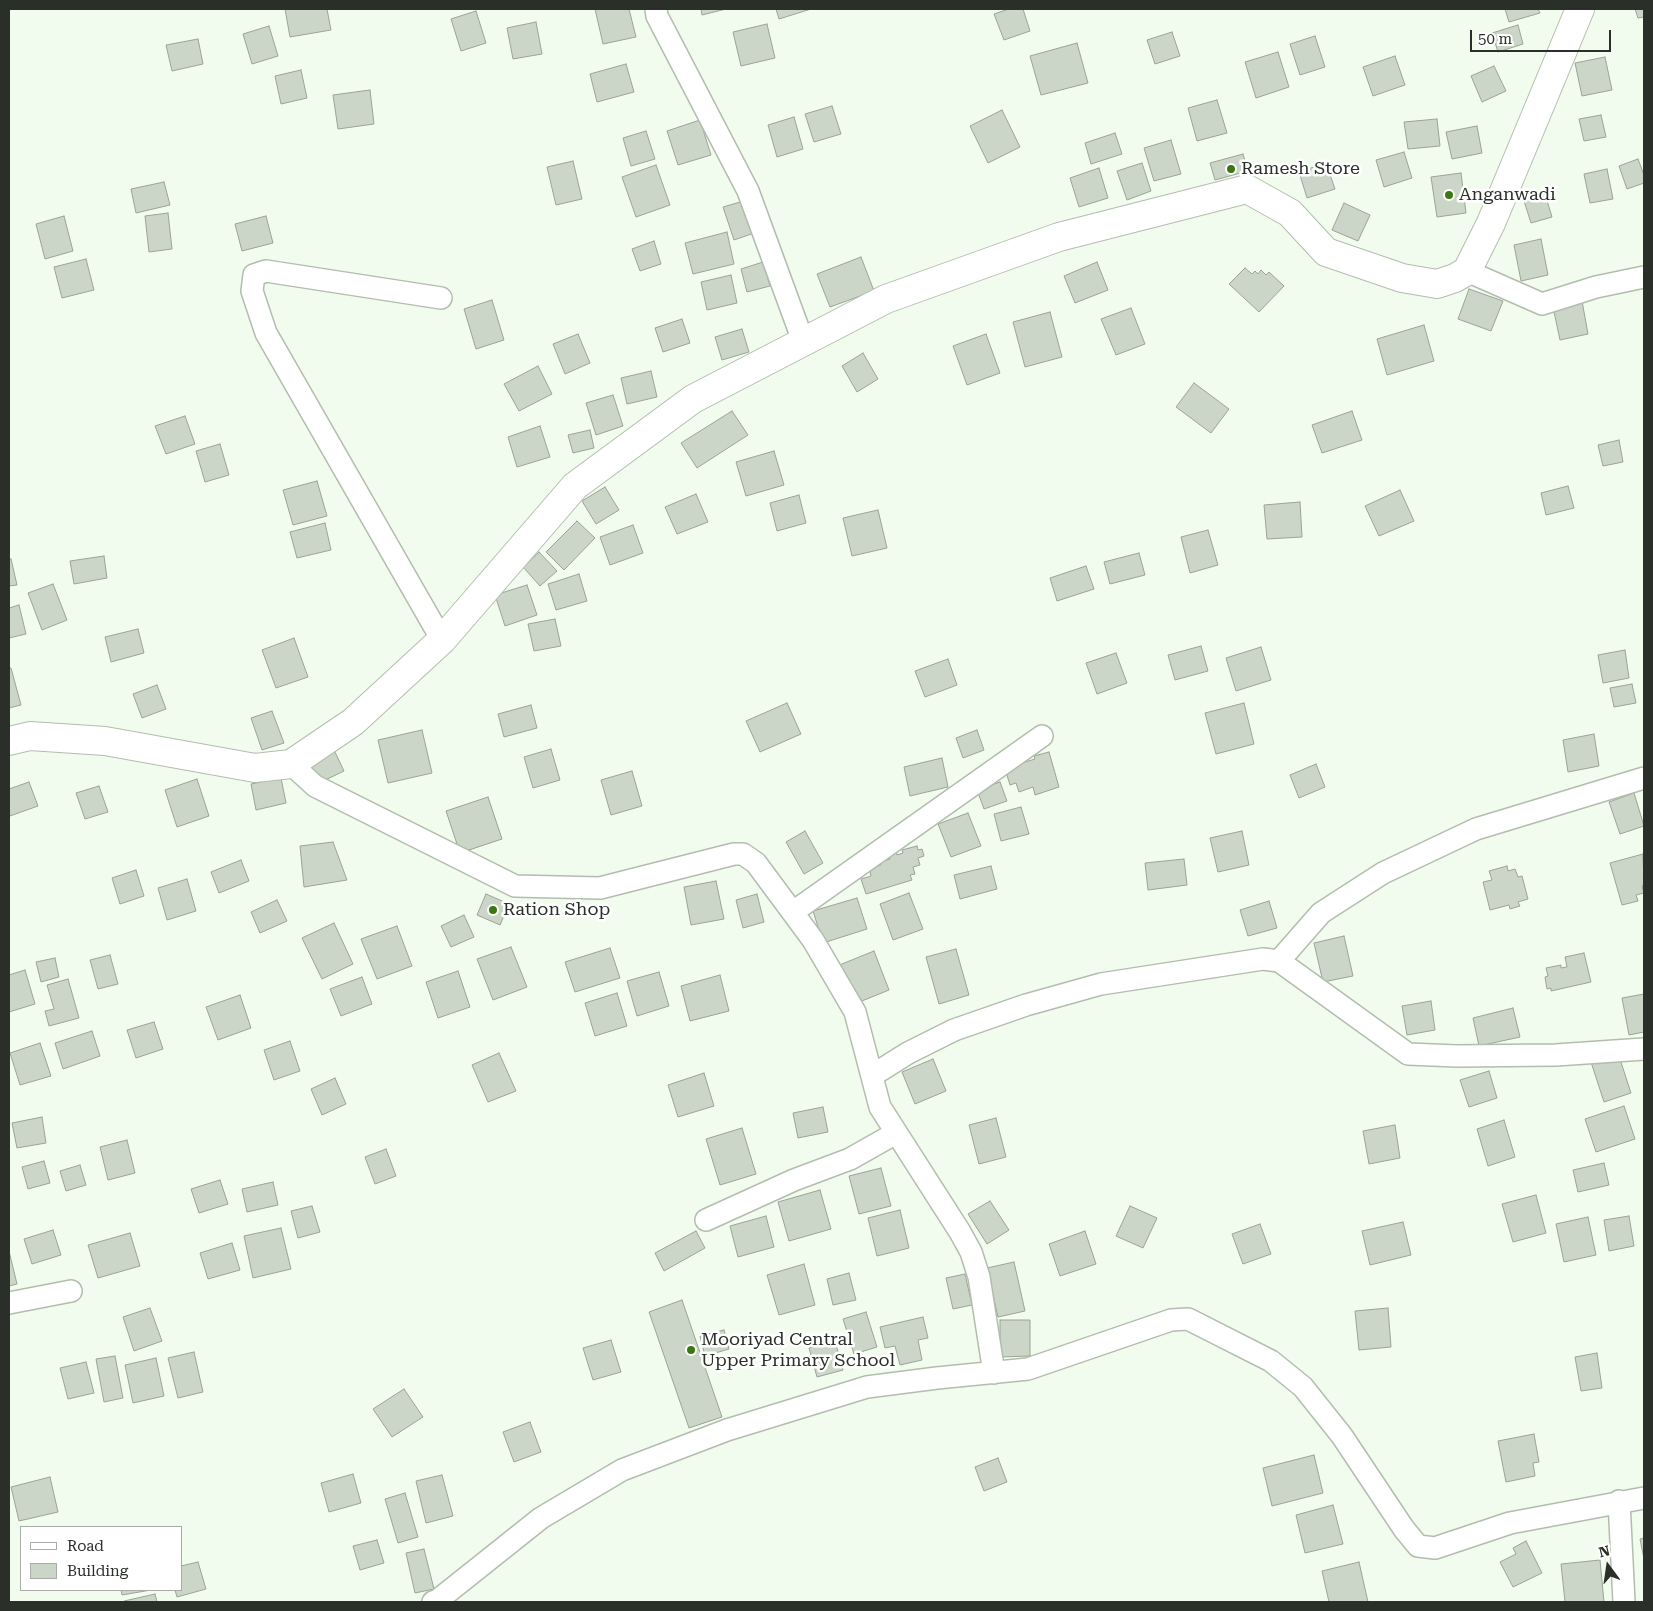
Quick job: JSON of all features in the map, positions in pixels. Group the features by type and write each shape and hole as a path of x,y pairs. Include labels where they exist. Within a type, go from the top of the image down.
{"main road":[{"path":"9,741 30,736 105,741 255,768 291,764 353,722 442,640 575,486 693,399 886,299 1059,237 1247,189 1290,213 1326,252 1402,278 1438,284 1455,278 1467,271 1491,223 1580,9"}],"street":[{"path":"656,9 657,16 748,191 803,341"},
{"path":"441,298 266,271 254,276 252,291 266,333 442,640"},
{"path":"1467,271 1542,304 1596,287 1644,277"},
{"path":"793,912 1042,736"},
{"path":"291,764 314,786 515,886 600,888 734,854 743,854 756,863 813,940 855,1012 880,1107 971,1252 979,1277 994,1374"},
{"path":"1279,961 1322,913 1383,874 1476,829 1644,778"},
{"path":"873,1075 908,1053 954,1030 1026,1005 1101,984 1263,959 1279,961 1408,1054 1457,1056 1556,1055 1644,1049"},
{"path":"706,1220 794,1180 850,1158 896,1133"},
{"path":"9,1303 72,1291"},
{"path":"433,1602 541,1518 622,1470 727,1430 867,1388 937,1378 994,1374 1028,1369 1171,1320 1188,1319 1271,1361 1303,1387 1342,1436 1404,1529 1418,1546 1436,1548 1510,1523 1619,1501 1644,1498"},
{"path":"1619,1501 1624,1602"}],"building":[{"path":"285,9 327,9 331,30 290,37"},
{"path":"595,9 629,9 636,37 603,44"},
{"path":"701,9 726,9 702,15"},
{"path":"776,9 811,9 779,19"},
{"path":"1009,9 1023,9 1030,31 1004,40 994,14"},
{"path":"1505,9 1538,9 1540,13 1509,22"},
{"path":"1635,9 1644,9 1644,17 1638,18"},
{"path":"476,11 486,43 461,51 451,19"},
{"path":"536,22 542,54 513,59 507,28"},
{"path":"767,24 775,58 741,66 733,32"},
{"path":"1518,25 1523,44 1498,52 1492,33"},
{"path":"269,26 278,56 252,64 243,34"},
{"path":"1172,32 1180,56 1155,64 1147,40"},
{"path":"1315,36 1325,67 1300,75 1290,44"},
{"path":"198,39 203,64 172,71 166,45"},
{"path":"1077,43 1088,83 1041,95 1030,56"},
{"path":"1278,52 1289,87 1256,98 1245,62"},
{"path":"1395,56 1405,85 1373,96 1363,67"},
{"path":"1605,57 1612,90 1582,96 1575,63"},
{"path":"626,64 634,92 597,102 590,74"},
{"path":"1494,66 1506,91 1482,102 1471,76"},
{"path":"301,70 307,98 281,104 275,76"},
{"path":"370,90 374,124 338,129 333,95"},
{"path":"1217,100 1227,133 1197,141 1188,108"},
{"path":"832,106 841,134 814,142 805,114"},
{"path":"1002,110 1020,147 988,163 970,126"},
{"path":"1601,115 1606,137 1584,141 1579,119"},
{"path":"794,117 803,149 777,157 768,125"},
{"path":"1437,119 1440,146 1408,149 1404,122"},
{"path":"700,120 711,155 678,165 667,131"},
{"path":"1477,126 1482,153 1452,159 1446,132"},
{"path":"646,131 655,159 631,166 623,138"},
{"path":"1115,133 1122,154 1091,164 1085,143"},
{"path":"1171,140 1181,174 1154,181 1144,148"},
{"path":"1404,152 1412,178 1384,187 1376,160"},
{"path":"1243,154 1248,171 1215,180 1210,163"},
{"path":"1638,159 1644,175 1644,183 1627,189 1619,166"},
{"path":"573,161 582,199 556,205 547,167"},
{"path":"1142,163 1151,191 1127,200 1117,171"},
{"path":"1326,163 1335,189 1307,198 1299,172"},
{"path":"656,165 670,205 636,217 622,177"},
{"path":"1099,168 1108,198 1079,207 1070,178"},
{"path":"1607,169 1613,199 1590,203 1584,174"},
{"name":"Anganwadi","path":"1461,173 1466,213 1437,217 1431,177"},
{"path":"164,182 170,205 136,213 131,189"},
{"path":"1545,194 1552,217 1531,223 1524,201"},
{"path":"747,200 757,232 734,240 723,207"},
{"path":"1344,203 1370,215 1358,241 1332,230"},
{"path":"168,213 172,249 149,252 145,216"},
{"path":"64,216 73,251 45,259 36,224"},
{"path":"266,216 273,243 242,251 235,224"},
{"path":"727,232 734,264 693,274 685,243"},
{"path":"1541,239 1548,275 1521,281 1514,245"},
{"path":"654,241 661,264 640,271 632,249"},
{"path":"861,257 874,291 830,307 817,274"},
{"path":"86,259 94,290 62,298 54,267"},
{"path":"763,262 770,286 747,292 741,269"},
{"path":"1097,262 1108,290 1075,303 1064,276"},
{"path":"1245,268 1252,274 1255,271 1258,274 1261,270 1266,275 1269,272 1284,286 1259,312 1229,284"},
{"path":"731,275 737,303 707,310 701,282"},
{"path":"1469,289 1503,301 1491,331 1458,319"},
{"path":"492,300 504,340 476,349 464,309"},
{"path":"1582,301 1588,334 1560,340 1553,307"},
{"path":"1131,308 1145,344 1116,355 1101,319"},
{"path":"1050,312 1062,357 1025,367 1013,322"},
{"path":"682,319 690,343 663,352 655,328"},
{"path":"1424,325 1434,361 1387,375 1377,339"},
{"path":"742,329 749,352 722,360 715,337"},
{"path":"578,334 590,363 565,374 553,344"},
{"path":"986,334 1000,373 967,385 953,346"},
{"path":"863,353 878,379 857,392 842,366"},
{"path":"538,366 552,394 519,411 504,384"},
{"path":"651,371 657,397 627,404 621,378"},
{"path":"1194,383 1229,409 1211,433 1176,407"},
{"path":"613,395 623,426 596,435 586,403"},
{"path":"732,411 748,435 697,468 681,443"},
{"path":"1352,411 1362,440 1322,453 1312,425"},
{"path":"185,416 195,444 166,454 155,426"},
{"path":"540,426 550,457 517,467 508,437"},
{"path":"590,430 594,448 573,453 568,435"},
{"path":"1619,440 1623,462 1603,466 1598,445"},
{"path":"220,444 229,475 205,482 196,451"},
{"path":"774,451 784,485 746,496 736,462"},
{"path":"317,481 327,516 293,525 283,490"},
{"path":"1568,486 1574,508 1546,515 1541,493"},
{"path":"605,487 619,510 596,524 582,501"},
{"path":"1400,490 1414,521 1379,536 1365,506"},
{"path":"696,494 708,522 677,534 665,507"},
{"path":"799,495 806,523 777,531 770,503"},
{"path":"1300,502 1302,537 1267,539 1264,505"},
{"path":"878,510 887,548 852,556 843,518"},
{"path":"577,521 595,538 564,570 546,552"},
{"path":"325,523 331,550 297,558 290,532"},
{"path":"633,525 643,553 610,565 600,537"},
{"path":"1208,530 1218,565 1190,573 1181,537"},
{"path":"539,552 557,571 540,586 523,567"},
{"path":"1139,553 1145,575 1110,584 1104,562"},
{"path":"104,556 107,578 74,584 70,561"},
{"path":"11,559 17,585 9,586 9,560"},
{"path":"1086,566 1094,589 1057,601 1050,578"},
{"path":"579,574 587,601 556,610 548,584"},
{"path":"53,584 67,620 42,630 28,593"},
{"path":"527,585 537,615 505,626 495,595"},
{"path":"19,605 26,634 9,638 9,608"},
{"path":"555,619 561,646 534,651 528,624"},
{"path":"138,629 144,653 111,662 105,637"},
{"path":"294,638 308,677 276,688 262,650"},
{"path":"1201,646 1208,671 1175,680 1168,655"},
{"path":"1261,647 1271,680 1236,691 1226,658"},
{"path":"1625,650 1629,678 1603,683 1598,655"},
{"path":"1116,653 1127,683 1097,694 1086,663"},
{"path":"948,659 957,685 925,697 915,671"},
{"path":"9,668 11,668 21,705 9,708"},
{"path":"1632,684 1636,703 1614,707 1610,688"},
{"path":"157,685 166,709 142,718 133,694"},
{"path":"787,703 801,734 760,752 746,721"},
{"path":"1244,703 1254,744 1216,754 1205,713"},
{"path":"531,705 537,728 504,737 498,714"},
{"path":"272,711 284,743 262,750 251,718"},
{"path":"422,730 432,773 388,783 378,740"},
{"path":"977,730 984,750 963,758 956,738"},
{"path":"1594,734 1599,766 1568,772 1563,740"},
{"path":"551,749 560,780 533,788 524,757"},
{"path":"334,750 344,771 319,783 309,761"},
{"path":"1049,752 1059,787 1035,795 1033,787 1019,792 1016,783 1010,785 1006,772 1013,770 1012,766 1035,759 1034,756"},
{"path":"942,758 948,787 910,796 904,767"},
{"path":"1316,764 1325,787 1299,798 1290,775"},
{"path":"632,771 642,806 611,815 601,780"},
{"path":"281,778 286,803 256,810 251,784"},
{"path":"197,779 209,816 177,827 165,790"},
{"path":"29,782 38,806 10,816 9,789"},
{"path":"1000,782 1007,801 984,809 977,790"},
{"path":"99,786 108,812 85,819 76,793"},
{"path":"1634,793 1644,826 1620,834 1609,802"},
{"path":"488,797 502,839 460,853 446,811"},
{"path":"1021,807 1029,834 1001,841 994,814"},
{"path":"968,813 981,846 951,857 938,824"},
{"path":"805,831 823,863 804,874 786,842"},
{"path":"1242,831 1249,865 1218,872 1210,838"},
{"path":"333,842 347,880 304,887 300,846"},
{"path":"917,846 918,850 922,849 924,856 918,858 920,865 913,867 915,874 910,875 912,880 866,894 861,879 871,876 869,868 881,865 880,862 890,859 888,853 896,850 897,855 903,853 902,850"},
{"path":"1643,854 1644,885 1642,886 1644,893 1636,895 1638,901 1622,905 1610,863"},
{"path":"1184,859 1187,885 1148,890 1145,863"},
{"path":"241,860 249,881 219,893 211,872"},
{"path":"991,866 997,889 960,899 954,875"},
{"path":"1507,866 1508,871 1515,869 1518,877 1522,876 1528,899 1518,902 1520,906 1510,909 1509,905 1490,910 1483,882 1492,880 1489,871"},
{"path":"136,870 144,896 120,904 112,878"},
{"path":"187,879 196,911 167,920 158,888"},
{"path":"716,881 724,919 691,925 684,887"},
{"path":"909,893 923,929 893,940 880,904"},
{"name":"Ration Shop","path":"486,894 509,904 500,925 477,915"},
{"path":"757,894 764,922 743,928 736,900"},
{"path":"857,898 867,929 823,943 813,911"},
{"path":"277,900 287,921 260,933 251,912"},
{"path":"1269,901 1277,928 1248,936 1240,910"},
{"path":"464,915 474,937 451,947 441,926"},
{"path":"334,923 353,964 322,979 302,938"},
{"path":"397,926 412,966 377,979 361,939"},
{"path":"1344,936 1353,976 1323,982 1314,943"},
{"path":"511,947 527,987 493,1000 477,959"},
{"path":"610,948 620,978 575,992 565,962"},
{"path":"956,949 969,995 939,1004 926,957"},
{"path":"874,951 889,990 852,1005 837,966"},
{"path":"1584,953 1591,982 1551,991 1551,988 1547,989 1545,977 1548,976 1546,968 1561,965 1561,968 1567,967 1565,957"},
{"path":"110,955 118,984 98,989 90,960"},
{"path":"55,958 59,977 41,982 36,962"},
{"path":"25,970 35,1004 9,1012 9,975"},
{"path":"458,971 470,1007 438,1018 426,982"},
{"path":"659,972 669,1006 637,1016 627,981"},
{"path":"720,975 729,1011 690,1021 681,986"},
{"path":"362,977 372,1004 341,1016 330,989"},
{"path":"68,979 79,1018 49,1026 45,1011 54,1009 47,985"},
{"path":"617,993 627,1026 595,1036 585,1003"},
{"path":"1644,994 1644,1032 1629,1035 1622,998"},
{"path":"240,995 251,1028 218,1040 206,1007"},
{"path":"1431,1001 1435,1030 1407,1035 1402,1006"},
{"path":"1513,1008 1520,1037 1479,1046 1473,1018"},
{"path":"154,1022 163,1049 136,1058 127,1030"},
{"path":"92,1031 100,1056 63,1069 55,1043"},
{"path":"290,1041 300,1071 274,1080 264,1050"},
{"path":"40,1043 51,1076 20,1085 10,1053"},
{"path":"499,1053 516,1091 488,1102 472,1065"},
{"path":"1618,1053 1631,1093 1604,1102 1591,1062"},
{"path":"933,1059 946,1091 915,1104 902,1072"},
{"path":"1489,1071 1497,1098 1469,1107 1460,1080"},
{"path":"704,1073 714,1106 678,1117 668,1085"},
{"path":"335,1078 346,1104 322,1115 311,1089"},
{"path":"1624,1106 1635,1139 1596,1152 1585,1119"},
{"path":"823,1107 828,1132 798,1138 793,1113"},
{"path":"42,1117 46,1143 17,1148 12,1123"},
{"path":"996,1118 1006,1157 979,1164 969,1125"},
{"path":"1504,1120 1515,1157 1488,1166 1477,1129"},
{"path":"1395,1125 1400,1158 1369,1164 1363,1131"},
{"path":"742,1128 756,1174 720,1185 706,1139"},
{"path":"127,1140 135,1173 108,1180 100,1147"},
{"path":"386,1149 396,1176 375,1184 365,1157"},
{"path":"44,1161 50,1183 28,1189 22,1167"},
{"path":"1604,1163 1609,1185 1578,1192 1573,1170"},
{"path":"80,1165 86,1185 66,1191 60,1171"},
{"path":"881,1168 891,1206 859,1214 849,1176"},
{"path":"220,1180 228,1204 199,1213 191,1189"},
{"path":"273,1182 278,1205 247,1212 242,1189"},
{"path":"820,1190 831,1229 789,1241 778,1202"},
{"path":"1536,1195 1546,1233 1513,1242 1502,1204"},
{"path":"990,1201 1009,1230 987,1244 968,1214"},
{"path":"312,1206 320,1232 298,1238 291,1211"},
{"path":"1130,1206 1157,1218 1143,1248 1116,1236"},
{"path":"900,1210 909,1248 877,1256 868,1218"},
{"path":"766,1216 774,1247 738,1257 730,1226"},
{"path":"1629,1216 1634,1246 1609,1251 1604,1220"},
{"path":"1588,1217 1596,1255 1564,1262 1556,1224"},
{"path":"1403,1222 1411,1255 1370,1265 1362,1231"},
{"path":"1260,1224 1271,1254 1243,1264 1232,1234"},
{"path":"281,1228 291,1269 253,1278 244,1236"},
{"path":"53,1230 61,1255 32,1264 24,1239"},
{"path":"696,1231 705,1248 664,1271 655,1253"},
{"path":"1085,1231 1096,1264 1060,1276 1049,1244"},
{"path":"130,1233 140,1266 98,1278 88,1245"},
{"path":"232,1243 240,1270 208,1279 200,1253"},
{"path":"9,1251 17,1284 9,1286"},
{"path":"1014,1262 1025,1311 998,1317 987,1268"},
{"path":"804,1264 815,1305 779,1315 767,1275"},
{"path":"849,1273 856,1300 833,1305 827,1279"},
{"path":"965,1274 972,1305 953,1309 946,1278"},
{"path":"682,1300 722,1417 689,1428 649,1312"},
{"path":"150,1308 162,1341 134,1351 123,1317"},
{"path":"1388,1308 1391,1347 1359,1350 1355,1311"},
{"path":"866,1312 877,1347 854,1354 843,1319"},
{"path":"923,1317 928,1338 918,1340 922,1360 900,1365 895,1346 885,1348 880,1327"},
{"path":"1000,1320 1030,1320 1030,1356 1000,1357"},
{"path":"724,1330 729,1349 705,1356 700,1336"},
{"path":"611,1340 621,1372 593,1380 583,1348"},
{"path":"835,1341 843,1370 817,1377 809,1348"},
{"path":"194,1352 203,1392 178,1398 168,1358"},
{"path":"1597,1353 1602,1388 1581,1391 1575,1357"},
{"path":"115,1356 123,1398 104,1402 96,1359"},
{"path":"156,1358 164,1396 133,1403 125,1365"},
{"path":"86,1362 94,1393 68,1399 60,1368"},
{"path":"404,1389 423,1417 392,1437 373,1409"},
{"path":"530,1422 541,1452 514,1462 503,1432"},
{"path":"1534,1434 1539,1462 1533,1463 1535,1476 1506,1482 1498,1441"},
{"path":"1314,1455 1323,1493 1272,1506 1263,1468"},
{"path":"998,1458 1007,1482 984,1491 975,1467"},
{"path":"353,1474 361,1503 329,1512 321,1483"},
{"path":"442,1475 453,1516 426,1523 416,1481"},
{"path":"50,1477 58,1512 19,1521 11,1487"},
{"path":"405,1493 418,1537 398,1543 385,1499"},
{"path":"1333,1505 1343,1544 1305,1553 1296,1515"},
{"path":"1644,1538 1644,1559 1640,1539"},
{"path":"377,1540 384,1563 360,1570 353,1546"},
{"path":"1526,1541 1542,1573 1513,1587 1500,1562 1516,1554 1513,1548"},
{"path":"424,1549 434,1589 415,1593 406,1553"},
{"path":"1600,1560 1604,1602 1565,1602 1561,1564"},
{"path":"198,1562 206,1589 177,1597 175,1591 182,1591 182,1566"},
{"path":"1359,1562 1368,1602 1329,1602 1322,1571"},
{"path":"121,1591 145,1591 122,1595"},
{"path":"155,1594 157,1602 124,1602 124,1601"}],"place":[{"name":"Ramesh Store","path":"1231,169"},
{"name":"Anganwadi","path":"1449,195"},
{"name":"Ration Shop","path":"493,910"},
{"name":"Mooriyad Central Upper Primary School","path":"691,1350"}]}
